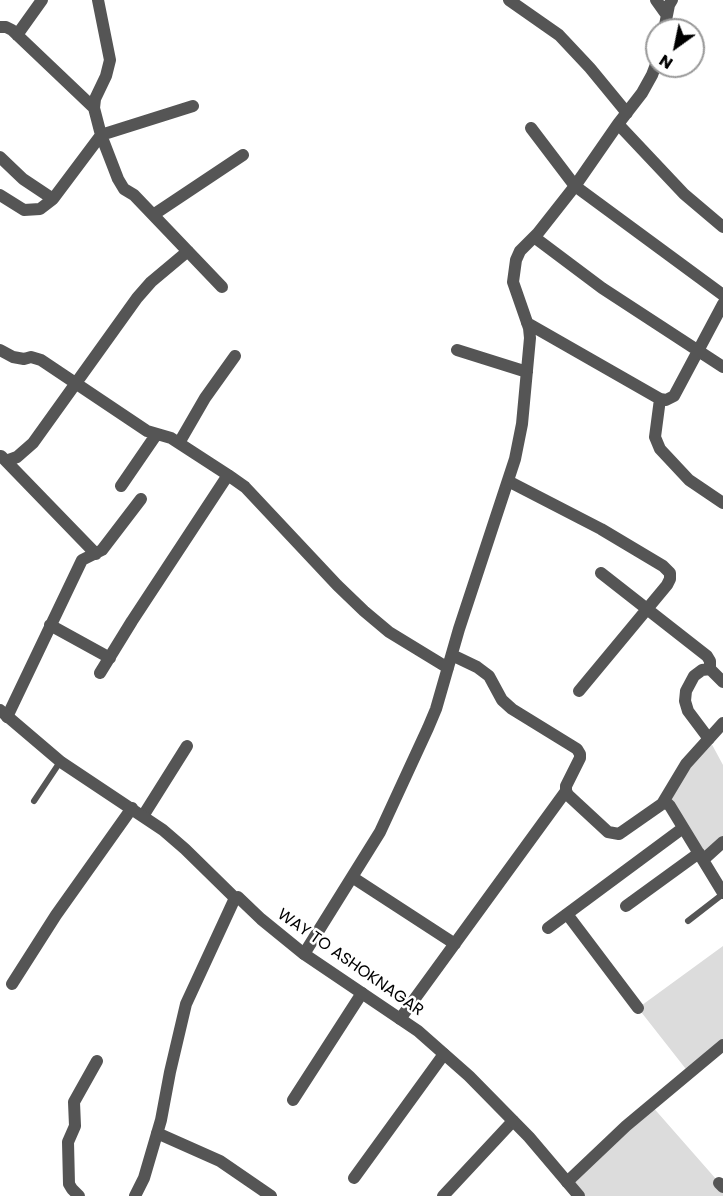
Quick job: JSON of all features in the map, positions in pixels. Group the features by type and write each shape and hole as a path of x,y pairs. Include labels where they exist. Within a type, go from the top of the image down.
{"street":[{"path":"17,35 42,0"},
{"path":"98,0 110,60 106,76 95,99 94,108 101,135 121,185 222,287"},
{"path":"509,0 559,35 627,113"},
{"path":"656,0 666,14"},
{"path":"666,18 672,0"},
{"path":"0,27 6,27 17,35 94,108"},
{"path":"304,954 380,832 428,728 508,481 520,441 530,338 513,282 514,268 520,252 576,186 650,78"},
{"path":"0,195 24,210 40,209 53,199 101,135 193,106"},
{"path":"618,124 684,194 723,227"},
{"path":"531,128 576,186 723,295"},
{"path":"153,215 243,154"},
{"path":"0,158 53,199"},
{"path":"534,237 602,288 723,367"},
{"path":"3,458 16,457 33,443 137,298 151,282 188,251"},
{"path":"527,323 660,399 666,400 674,396 723,304"},
{"path":"0,350 19,359 36,357 147,431 171,438 245,487 364,611 389,632 448,668"},
{"path":"457,350 527,372"},
{"path":"179,443 205,399 235,356"},
{"path":"660,399 655,437 657,444 689,480 723,503"},
{"path":"121,486 156,435"},
{"path":"3,458 96,554"},
{"path":"100,673 228,475"},
{"path":"508,481 601,529 663,566 670,573 670,579 579,691"},
{"path":"4,713 82,560 102,549 141,499"},
{"path":"601,573 707,656 710,669 723,682"},
{"path":"50,625 110,658"},
{"path":"400,1019 566,791 566,786 580,758 577,749 512,709 502,700 489,676 477,667 452,655"},
{"path":"709,739 688,711 685,701 686,691 694,676 702,670 710,669"},
{"name":"WAY TO ASHOKNAGAR","path":"4,713 60,762 137,812 186,849 235,898 238,897 304,954 400,1019 444,1054 513,1121 579,1196"},
{"path":"566,791 608,832 619,834 662,804 686,764 723,723"},
{"path":"12,984 56,915 187,746"},
{"path":"662,804 667,803 670,806 723,893"},
{"path":"548,928 683,828"},
{"path":"626,906 723,842"},
{"path":"352,877 455,944"},
{"path":"135,1196 144,1178 157,1133 186,1004 235,898"},
{"path":"567,914 638,1008"},
{"path":"293,1100 362,993"},
{"path":"567,1182 626,1126 723,1045"},
{"path":"354,1178 444,1054"},
{"path":"80,1196 69,1184 68,1148 75,1126 74,1102 98,1060"},
{"path":"443,1196 513,1121"},
{"path":"157,1133 220,1161 271,1196"}],"lane":[{"path":"34,801 60,762"},
{"path":"688,921 723,893"}],"shaded area":[{"path":"709,739 723,765 723,842 703,860 662,804"},
{"path":"723,946 723,1045 689,1073 638,1008"},
{"path":"651,1105 723,1187 723,1196 579,1196 567,1182"}]}
